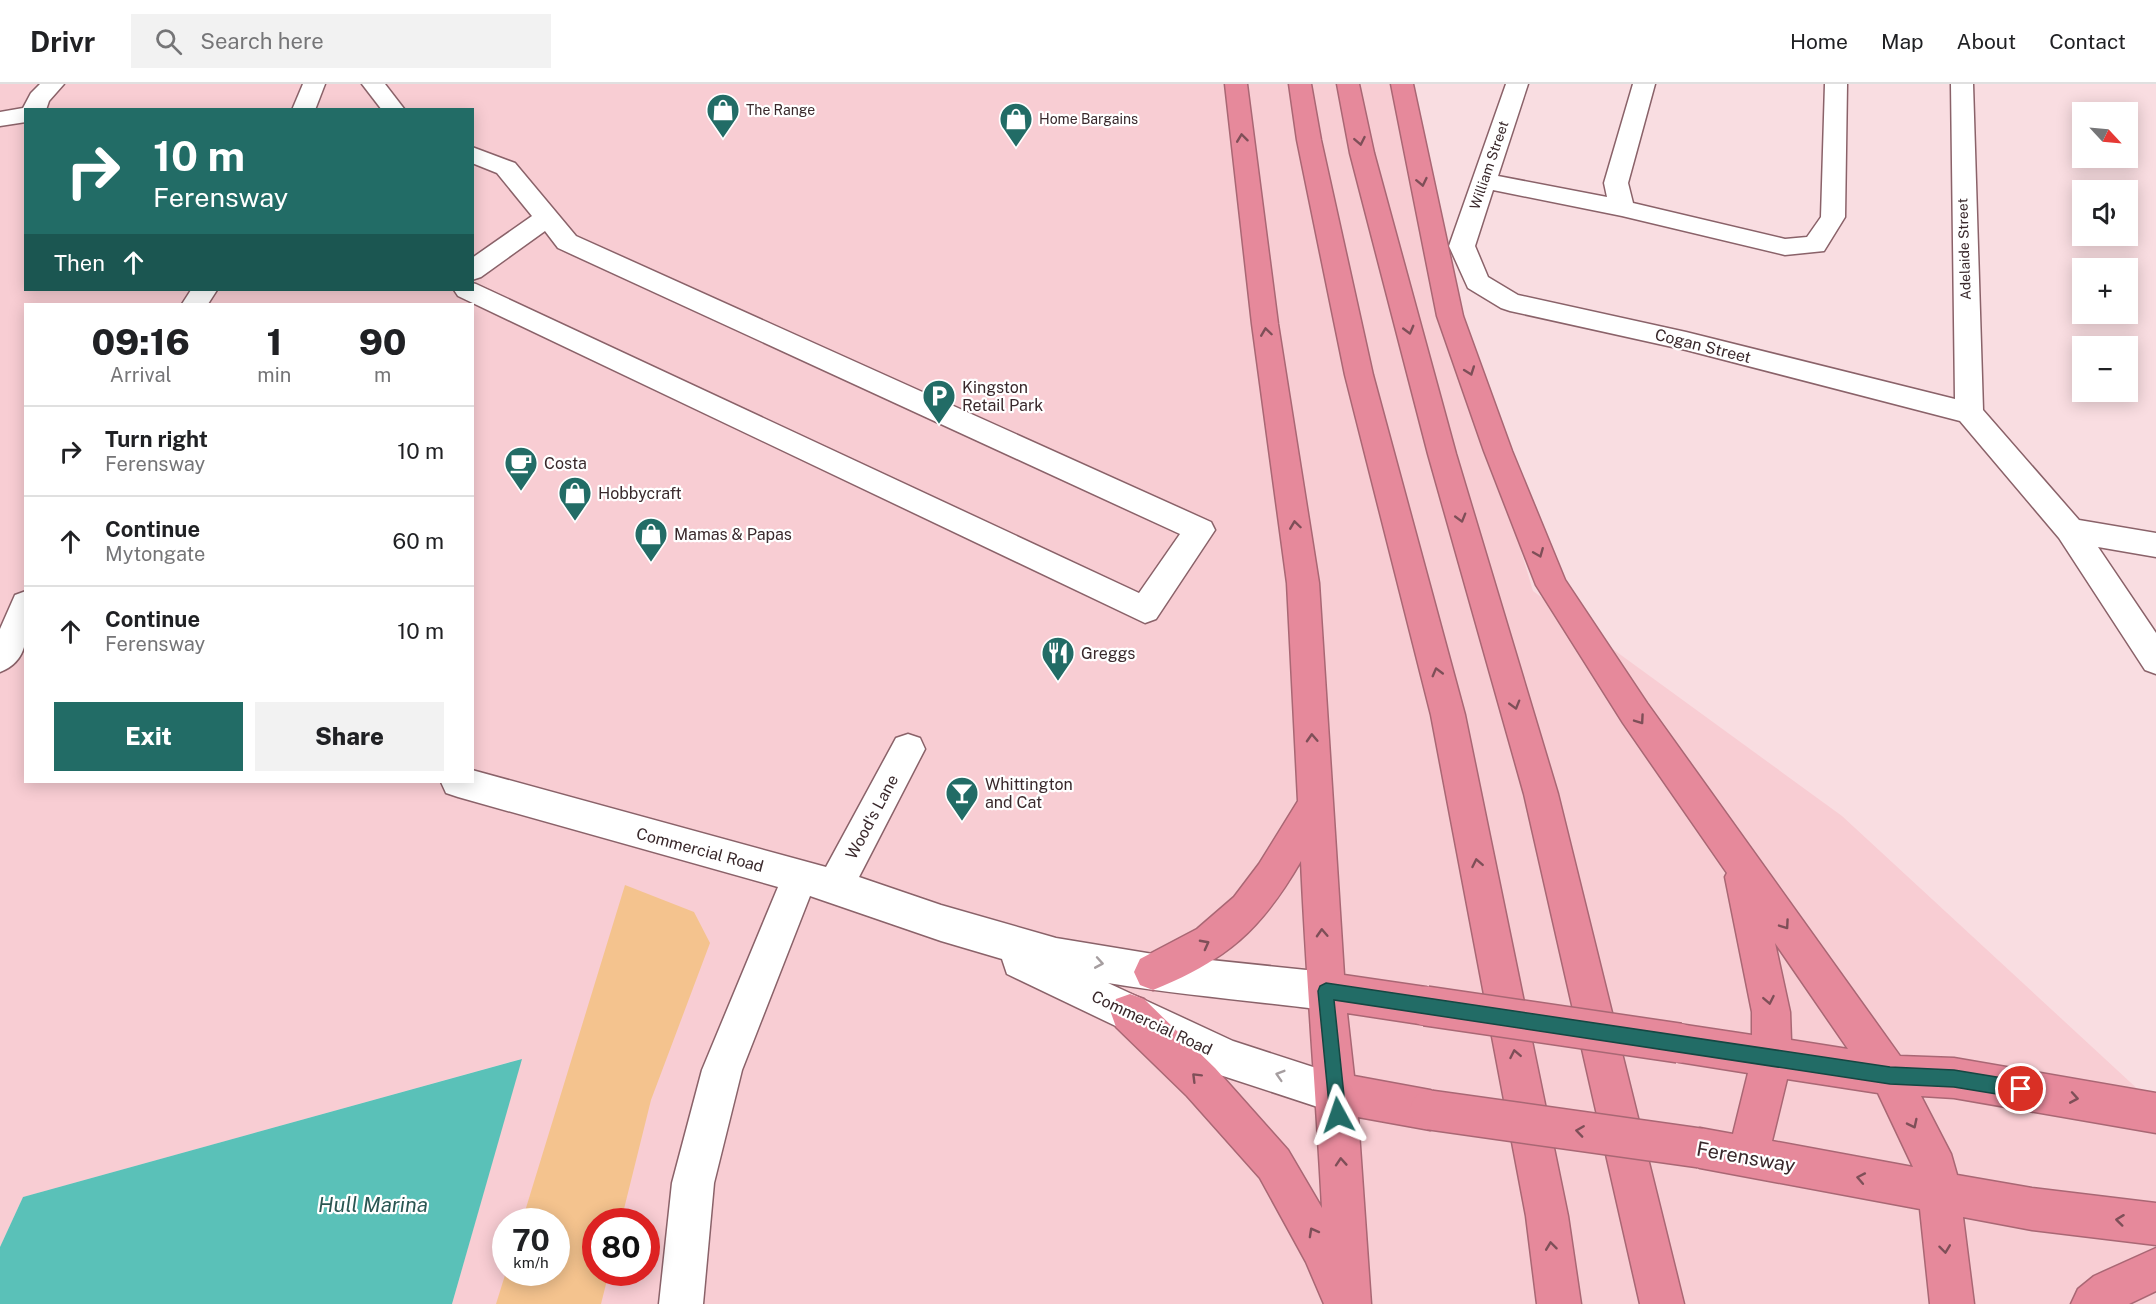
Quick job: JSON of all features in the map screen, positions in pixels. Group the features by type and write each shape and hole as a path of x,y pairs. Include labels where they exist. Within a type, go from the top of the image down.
{"highway":[{"path":"1236,84 1265,324 1303,583 1326,991 1336,1093 1347,1304"},
{"path":"1300,84 1309,140 1359,375 1448,715 1547,1216 1559,1304"},
{"path":"1348,84 1362,153 1439,442 1541,794 1662,1304"},
{"path":"1402,84 1450,316 1498,451 1552,585 1635,713 1890,1076 1936,1169 1952,1304"},
{"path":"1153,972 1218,937 1244,913 1315,804"},
{"path":"1740,860 1771,1012 1772,1057 1748,1157"},
{"path":"1326,991 1890,1076 1954,1078 2156,1113"},
{"path":"1130,1013 1201,1082 1274,1164 1321,1247 1347,1304"},
{"name":"Ferensway","path":"1336,1093 1430,1110 1700,1148 2032,1209 2156,1224"},
{"path":"2093,1304 2109,1291 2156,1269"}],"street":[{"path":"35,108 39,98 53,84"},
{"path":"304,108 314,84"},
{"path":"373,84 392,108"},
{"name":"William Street","path":"1462,246 1517,84"},
{"path":"1622,208 1617,183 1644,84"},
{"path":"1480,190 1622,208 1785,247 1815,245 1833,217 1836,84"},
{"name":"Adelaide Street","path":"1962,84 1969,413"},
{"path":"0,119 24,115"},
{"path":"469,291 1145,610 1200,530 567,242 506,168 474,155"},
{"path":"474,270 548,217"},
{"name":"Cogan Street","path":"1462,246 1477,282 1510,302 1686,341 1969,413"},
{"path":"1969,413 2070,530 2156,660"},
{"path":"2070,530 2156,545"},
{"path":"8,655 24,610"},
{"name":"Wood's Lane","path":"681,1304 693,1183 722,1070 818,881 908,749"},
{"name":"Commercial Road","path":"462,783 818,881 940,923 1056,956 1153,972 1197,975 1326,991"},
{"name":"Commercial Road","path":"940,923 1228,1059 1336,1093"}],"shaded area":[{"path":"0,84 1399,84 1428,241 1533,591 1842,816 2156,1106 2156,1304 452,1304 521,1059 23,1197 0,1247"},
{"path":"625,885 694,912 710,943 651,1100 624,1208 582,1208 582,1286 606,1286 601,1304 496,1304 502,1286 570,1286 570,1208 526,1208"}],"water":[{"name":"Hull Marina","path":"522,1059 452,1304 0,1304 0,1247 23,1197"}],"place":[{"name":"The Range","path":"723,139"},
{"name":"Home Bargains","path":"1016,148"},
{"name":"Kingston Retail Park","path":"939,425"},
{"name":"Costa","path":"521,492"},
{"name":"Hobbycraft","path":"575,522"},
{"name":"Mamas & Papas","path":"651,563"},
{"name":"Greggs","path":"1058,682"},
{"name":"Whittington and Cat","path":"962,822"}],"route":[{"path":"1338,1115 1326,991 1890,1076 1954,1078 2021,1089"}]}
